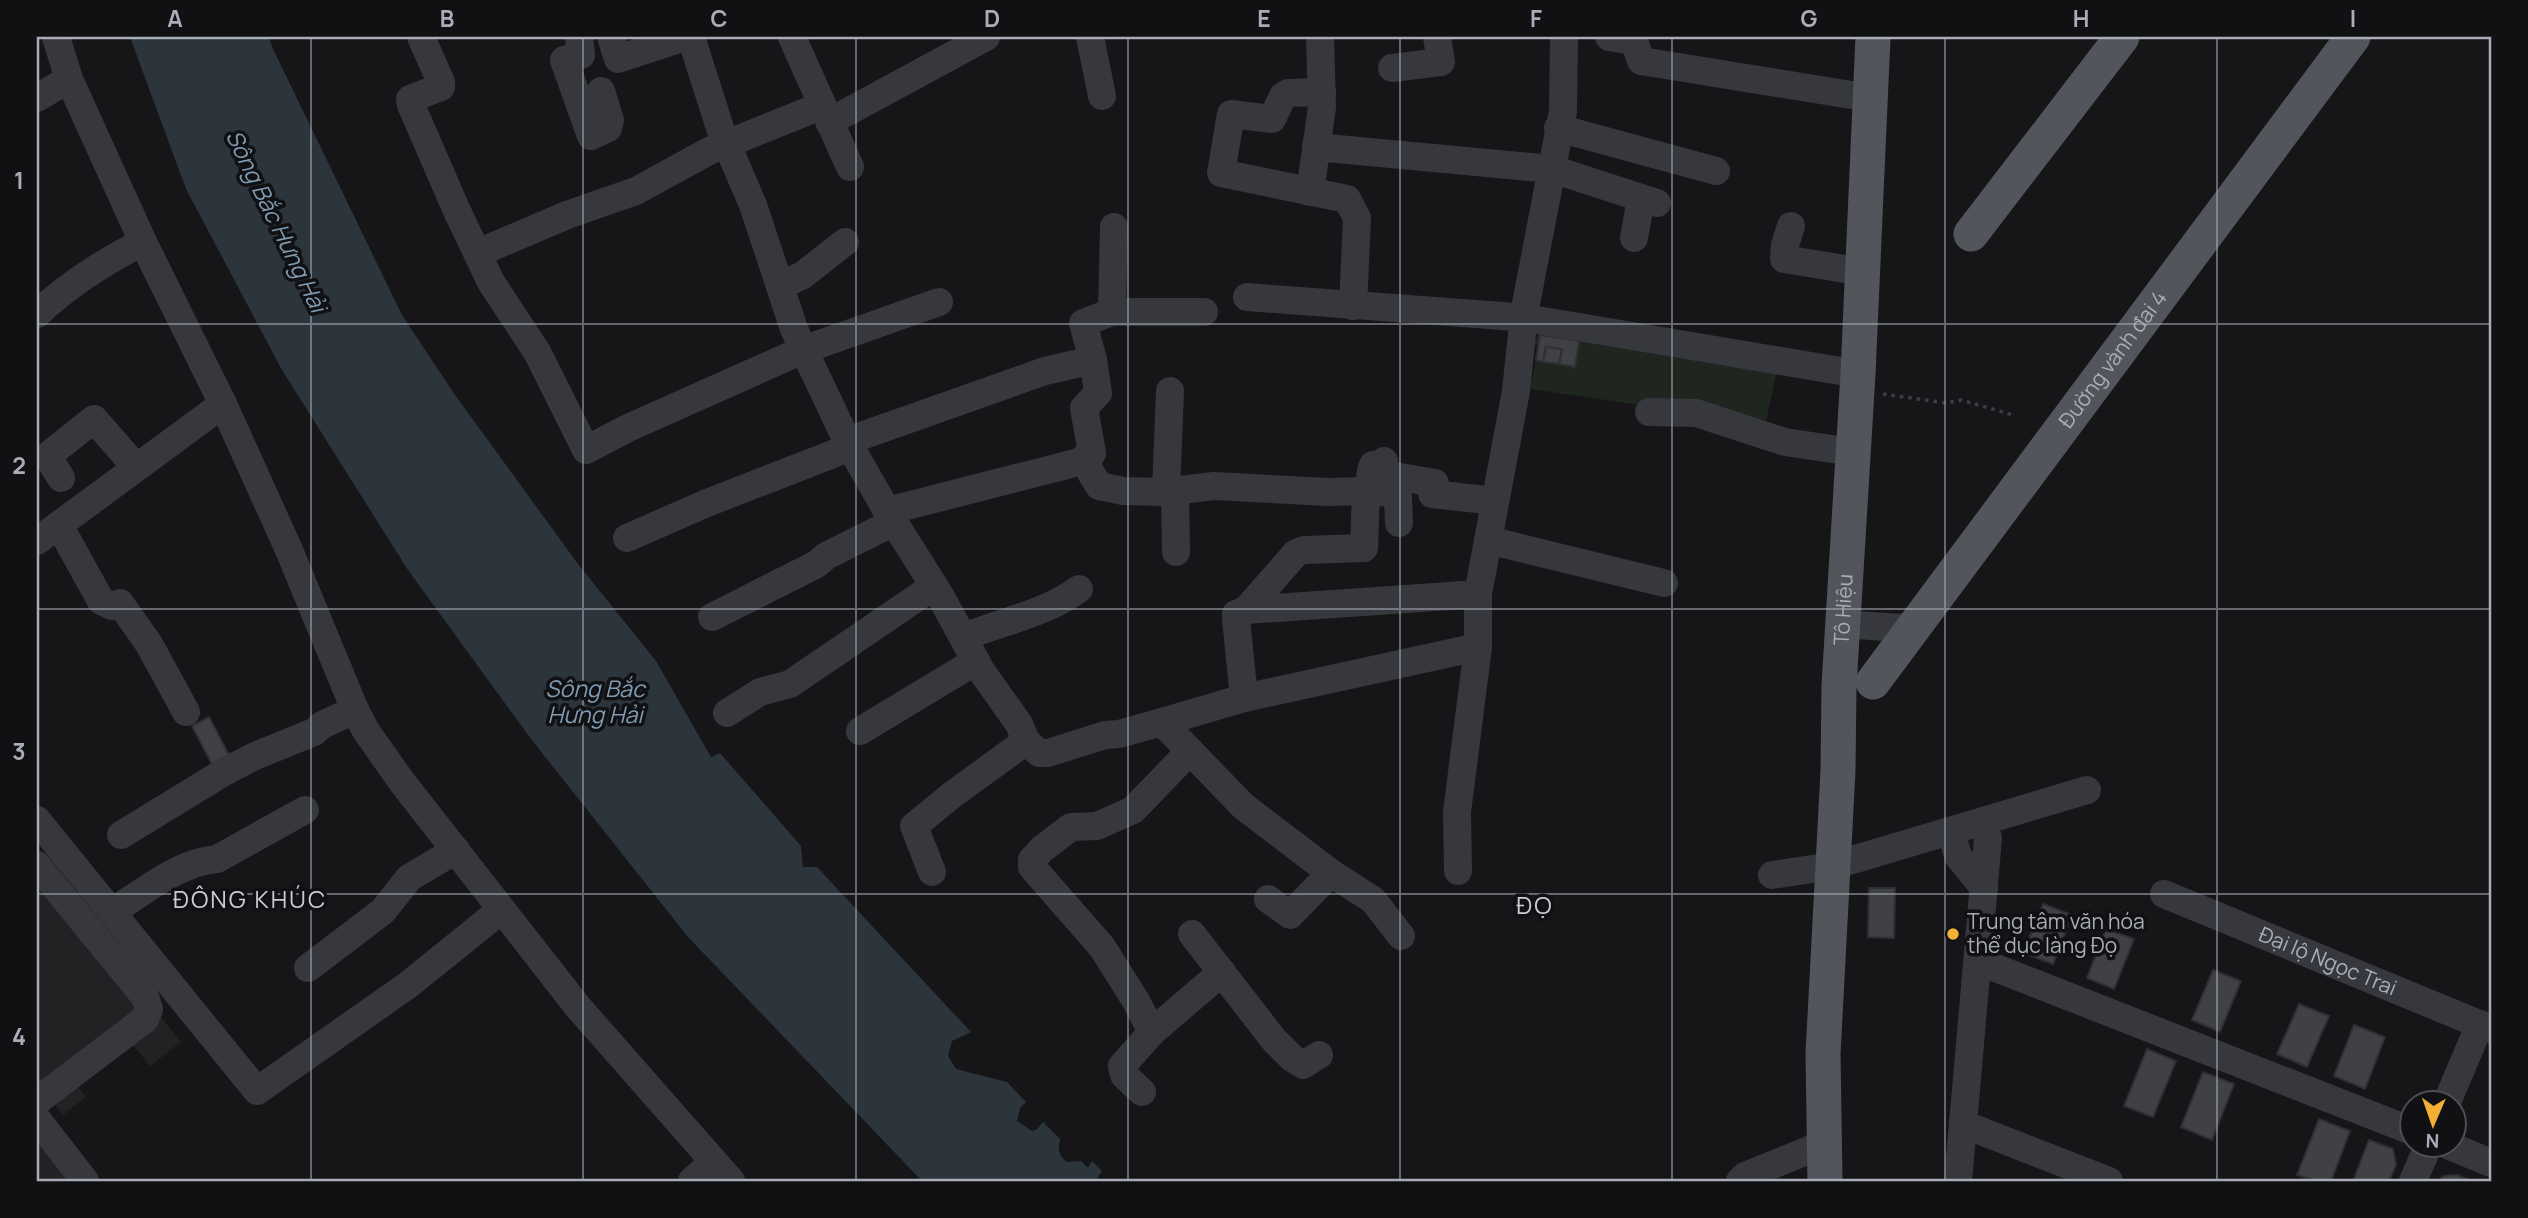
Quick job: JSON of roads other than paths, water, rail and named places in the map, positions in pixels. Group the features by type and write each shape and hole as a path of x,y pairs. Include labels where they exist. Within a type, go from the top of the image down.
{"main road":[{"name":"Tô Hiệu","path":"1825,1181 1823,1054 1873,37"},
{"path":"1971,234 2122,37"},
{"name":"Đường vành đai 4","path":"1873,682 2353,37"}],"street":[{"path":"56,37 69,79 143,243 223,404 289,550 355,710 402,782 578,1007 722,1172 692,1181"},
{"path":"421,37 441,87 410,99 411,105 491,282 537,352 586,450 628,428 803,350 939,302"},
{"path":"579,37 580,55 564,60 591,136 608,128 610,120 601,91"},
{"path":"611,37 618,59 685,37"},
{"path":"691,37 720,128 753,205 803,350 849,444 891,517 1032,748 1048,754 1105,735 1119,734 1244,698 1470,641"},
{"path":"792,37 850,167"},
{"path":"478,253 567,215 636,191 727,144 825,114 986,37"},
{"path":"1090,37 1102,96"},
{"path":"1310,192 1322,107 1320,37"},
{"path":"1392,68 1441,62 1437,37"},
{"path":"1458,871 1457,812 1470,641 1516,391 1523,321 1563,111 1564,37"},
{"path":"1625,38 1641,61 1870,98"},
{"path":"37,98 69,79"},
{"path":"1322,92 1289,93 1283,96 1272,119 1231,114 1221,173 1347,199 1357,218 1353,306"},
{"path":"1558,128 1716,171"},
{"path":"1316,147 1552,169 1649,200 1634,238"},
{"path":"1791,226 1785,244 1784,259 1863,272"},
{"path":"1112,312 1114,227"},
{"path":"780,286 803,275 845,242"},
{"path":"37,314 100,264 143,243"},
{"path":"1247,297 1523,321 1858,382"},
{"path":"712,617 817,564 891,517 1079,462 1092,453 1084,408 1098,393 1083,323 1112,312 1204,312"},
{"path":"627,538 849,444 1045,371 1093,360"},
{"path":"1170,391 1171,490 1176,552"},
{"path":"186,712 149,644 120,603 112,606 101,601 48,533 223,404"},
{"path":"1649,412 1696,413 1785,442 1852,452"},
{"path":"61,478 51,462 50,454 94,419 136,467"},
{"path":"1085,458 1099,486 1123,491 1214,486 1266,490 1375,471 1435,483 1432,494 1495,501"},
{"path":"1375,471 1398,497 1399,523"},
{"path":"1245,610 1296,553 1304,550 1364,548 1375,471"},
{"path":"1488,540 1664,583"},
{"path":"727,713 760,692 790,684 934,586"},
{"path":"860,731 970,649 1063,601 1079,589"},
{"path":"1244,698 1236,614 1245,610 1478,594"},
{"path":"1843,624 1900,628 1915,625"},
{"path":"121,835 255,755 314,732 322,725 355,710"},
{"path":"1162,722 1242,806 1331,873 1373,900 1401,936"},
{"path":"932,872 914,825 1026,741"},
{"path":"1152,1032 1102,947 1032,867 1032,860 1071,828 1097,826 1133,810 1190,751"},
{"path":"1772,875 1832,866 2087,790"},
{"path":"112,912 167,878 204,860 217,859 305,810"},
{"path":"37,820 257,1091 408,985 501,910"},
{"path":"1951,831 1958,856 1984,888"},
{"path":"1958,1181 1988,838"},
{"path":"308,968 383,911 409,878 456,850"},
{"path":"37,1101 145,1018 149,1009 145,997 43,881 75,868"},
{"path":"1268,899 1290,915 1331,873"},
{"name":"Đại lộ Ngọc Trai","path":"2164,894 2486,1026"},
{"path":"1192,934 1274,1040 1292,1058 1303,1065 1320,1055"},
{"path":"1978,961 2398,1125"},
{"path":"1142,1092 1124,1075 1122,1066 1152,1032 1222,972"},
{"path":"2453,1088 2486,1026"},
{"path":"37,1119 85,1181"},
{"path":"1964,1124 2109,1181"},
{"path":"1740,1181 1745,1176 1824,1144"},
{"path":"2468,1154 2491,1163"},
{"path":"2413,1181 2423,1158"}],"water":[{"name":"Sông Bắc Hưng Hải","path":"130,37 269,37 402,315 455,395 578,564 656,661 711,757 720,753 801,846 803,867 817,867 971,1032 952,1041 948,1056 956,1069 1007,1082 1026,1102 1020,1108 1017,1121 1032,1131 1043,1122 1060,1139 1059,1152 1067,1162 1081,1161 1088,1168 1092,1161 1102,1171 1096,1181 922,1181 688,937 531,739 408,570 282,370 186,189"}],"place":[{"name":"Trung tâm văn hóa thể dục làng Đọ","path":"1953,934"}],"district":[{"name":"ĐÔNG KHÚC","path":"250,900"},
{"name":"ĐỌ","path":"1535,906"}]}
